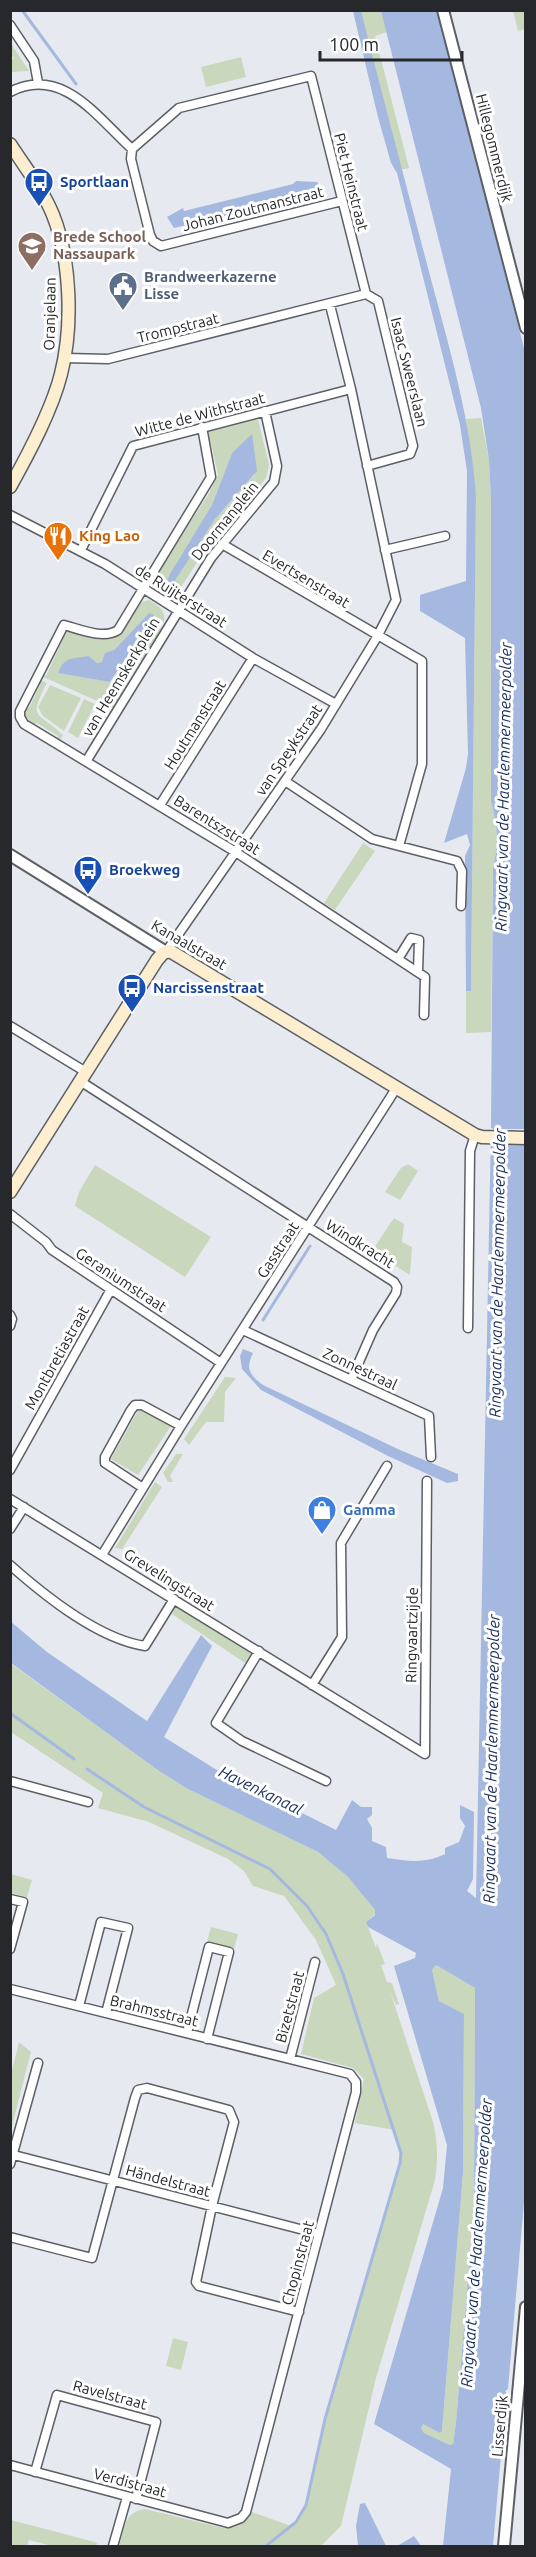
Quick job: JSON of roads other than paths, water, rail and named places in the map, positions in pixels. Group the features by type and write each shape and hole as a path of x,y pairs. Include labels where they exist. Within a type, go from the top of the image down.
{"main road":[{"name":"Oranjelaan","path":"10,144 47,201 62,241 68,285 65,358 55,393 10,487"},
{"path":"10,1192 157,960 166,952"},
{"name":"Kanaalstraat","path":"166,952 177,954 475,1135 525,1138"}],"street":[{"name":"Hillegommerdijk","path":"443,10 525,328"},
{"path":"10,25 34,61 38,83"},
{"name":"Piet Heinstraat","path":"132,149 179,108 310,76 366,294"},
{"path":"10,92 27,84 38,83 61,87 75,96 132,149"},
{"name":"Johan Zoutmanstraat","path":"132,149 131,159 150,235 153,241 161,246 342,201"},
{"name":"Trompstraat","path":"65,358 108,359 366,294"},
{"name":"Isaac Sweerslaan","path":"366,294 378,301 413,446 410,454 367,466"},
{"name":"van Speykstraat","path":"166,952 336,704 377,637 396,600 351,389 330,304"},
{"name":"Witte de Withstraat","path":"81,550 134,446 351,389"},
{"name":"Doormanplein","path":"179,609 212,555 274,482 277,466 265,411"},
{"name":"Doormanplein","path":"144,588 211,477 202,427"},
{"name":"de Ruijterstraat","path":"10,515 81,550 179,609 253,658 336,704"},
{"path":"385,550 445,536"},
{"name":"Evertsenstraat","path":"222,544 377,637 422,661 422,764 399,846"},
{"name":"van Heemskerkplein","path":"20,717 20,711 64,625 106,634 113,633 118,630 144,588"},
{"name":"van Heemskerkplein","path":"87,760 179,609"},
{"name":"Houtmanstraat","path":"160,805 253,658"},
{"name":"Barentszstraat","path":"20,717 24,724 234,851 418,972"},
{"path":"285,781 372,839 457,861 462,871 461,906"},
{"name":"Kanaalstraat","path":"10,855 166,952"},
{"path":"398,959 411,938 419,940 418,972 425,977 424,1015"},
{"path":"10,1026 309,1228"},
{"name":"Gasstraat","path":"102,1555 181,1426 397,1088"},
{"path":"468,1328 470,1151 475,1135"},
{"name":"Geraniumstraat","path":"10,1214 46,1242 52,1250 110,1291 221,1363"},
{"name":"Windkracht","path":"309,1228 394,1282 397,1287 373,1330 351,1380"},
{"name":"Montbretiastraat","path":"10,1470 110,1291"},
{"path":"10,1315 12,1319 10,1326"},
{"name":"Zonnestraal","path":"243,1330 429,1416 431,1457"},
{"path":"143,1488 105,1463 105,1456 130,1410 135,1405 142,1405 181,1426"},
{"path":"312,1685 342,1637 341,1543 387,1466"},
{"name":"Ringvaartzijde","path":"394,1734 425,1754 428,1481"},
{"name":"Grevelingstraat","path":"10,1499 394,1734"},
{"path":"10,1529 24,1507"},
{"path":"10,1565 45,1596 107,1634 128,1644 144,1646 174,1599"},
{"path":"259,1651 216,1723 242,1741 326,1781"},
{"path":"10,1781 88,1802"},
{"path":"10,1899 22,1902 10,1949"},
{"path":"80,2006 101,1922 128,1929 106,2013"},
{"path":"187,2033 209,1947 229,1952 207,2038"},
{"name":"Bizetstraat","path":"290,2059 315,1962"},
{"name":"Brahmsstraat","path":"10,1989 290,2059"},
{"name":"Chopinstraat","path":"241,2518 246,2512 356,2092 356,2082 350,2074 290,2059"},
{"path":"10,2164 38,2063"},
{"path":"10,2237 92,2258 138,2090 147,2088 229,2110 233,2115 234,2122 212,2206 196,2282 199,2286 299,2312"},
{"name":"Händelstraat","path":"12,2154 319,2234"},
{"name":"Lisserdijk","path":"504,2547 525,2307"},
{"name":"Ravelstraat","path":"35,2472 57,2395 69,2398 156,2422 132,2498"},
{"name":"Verdistraat","path":"10,2465 228,2523 241,2518"},
{"path":"113,2547 132,2498"}],"water":[{"path":"353,11 361,11 453,362 470,442 476,496 471,991 466,991 465,856 470,845 467,834 444,843 468,754 465,638 420,611 420,595 466,581 467,471 460,425 397,173 391,163 378,117"},
{"name":"Ringvaart van de Haarlemmermeerpolder","path":"381,11 438,11 526,356 526,2179 508,2389 505,2391 509,2396 507,2422 504,2421 493,2546 443,2546 451,2469 374,2424 443,2188 447,2145 394,1966 415,1958 416,1953 368,1927 366,1922 375,1915 375,1910 348,1877 318,1852 188,1789 159,1771 11,1663 10,1621 47,1652 147,1721 201,1635 212,1646 164,1737 220,1772 336,1830 352,1800 361,1807 372,1807 372,1815 367,1819 372,1828 372,1841 386,1847 387,1858 409,1861 445,1854 445,1848 459,1842 465,1826 460,1818 460,1805 474,1812 473,1879 467,1891 476,1898 491,1128 493,868 497,834 491,801 491,500 489,460 481,408","holes":["436,1965 475,1988 474,2207 456,2423 453,2444 450,2445 424,2433 421,2428 423,2424 440,2433 442,2431 463,2173 464,2014 439,2001 432,1970"]},
{"path":"296,181 317,182 319,185 308,196 174,228 167,217 183,208 184,211 293,184"},
{"path":"252,434 257,471 215,519 172,585 167,581 170,574 212,505 232,453"},
{"path":"149,613 154,615 153,618 110,682 58,673 66,661 74,658 89,656 97,663 102,662 105,653 114,650"},
{"path":"243,1349 253,1353 249,1368 263,1385 400,1450 458,1474 458,1481 447,1483 388,1456 261,1390 242,1369 240,1356"},
{"path":"365,2503 386,2546 358,2546 356,2526 360,2504"},
{"path":"414,2536 421,2546 397,2546"}],"waterway":[{"path":"22,10 76,84"},
{"path":"263,1320 310,1246"},
{"path":"10,1713 74,1759"},
{"path":"87,1769 144,1807 270,1869 307,1906 326,1934 343,1974 401,2153 325,2419 306,2505 296,2522 266,2546"}],"place":[{"name":"Sportlaan","path":"39,208"},
{"name":"Brede School Nassaupark","path":"32,272"},
{"name":"Brandweerkazerne Lisse","path":"123,312"},
{"name":"King Lao","path":"58,562"},
{"name":"Broekweg","path":"88,896"},
{"name":"Narcissenstraat","path":"132,1014"},
{"name":"Gamma","path":"322,1536"}],"water label":[{"name":"Havenkanaal","path":"261,1790"}]}
